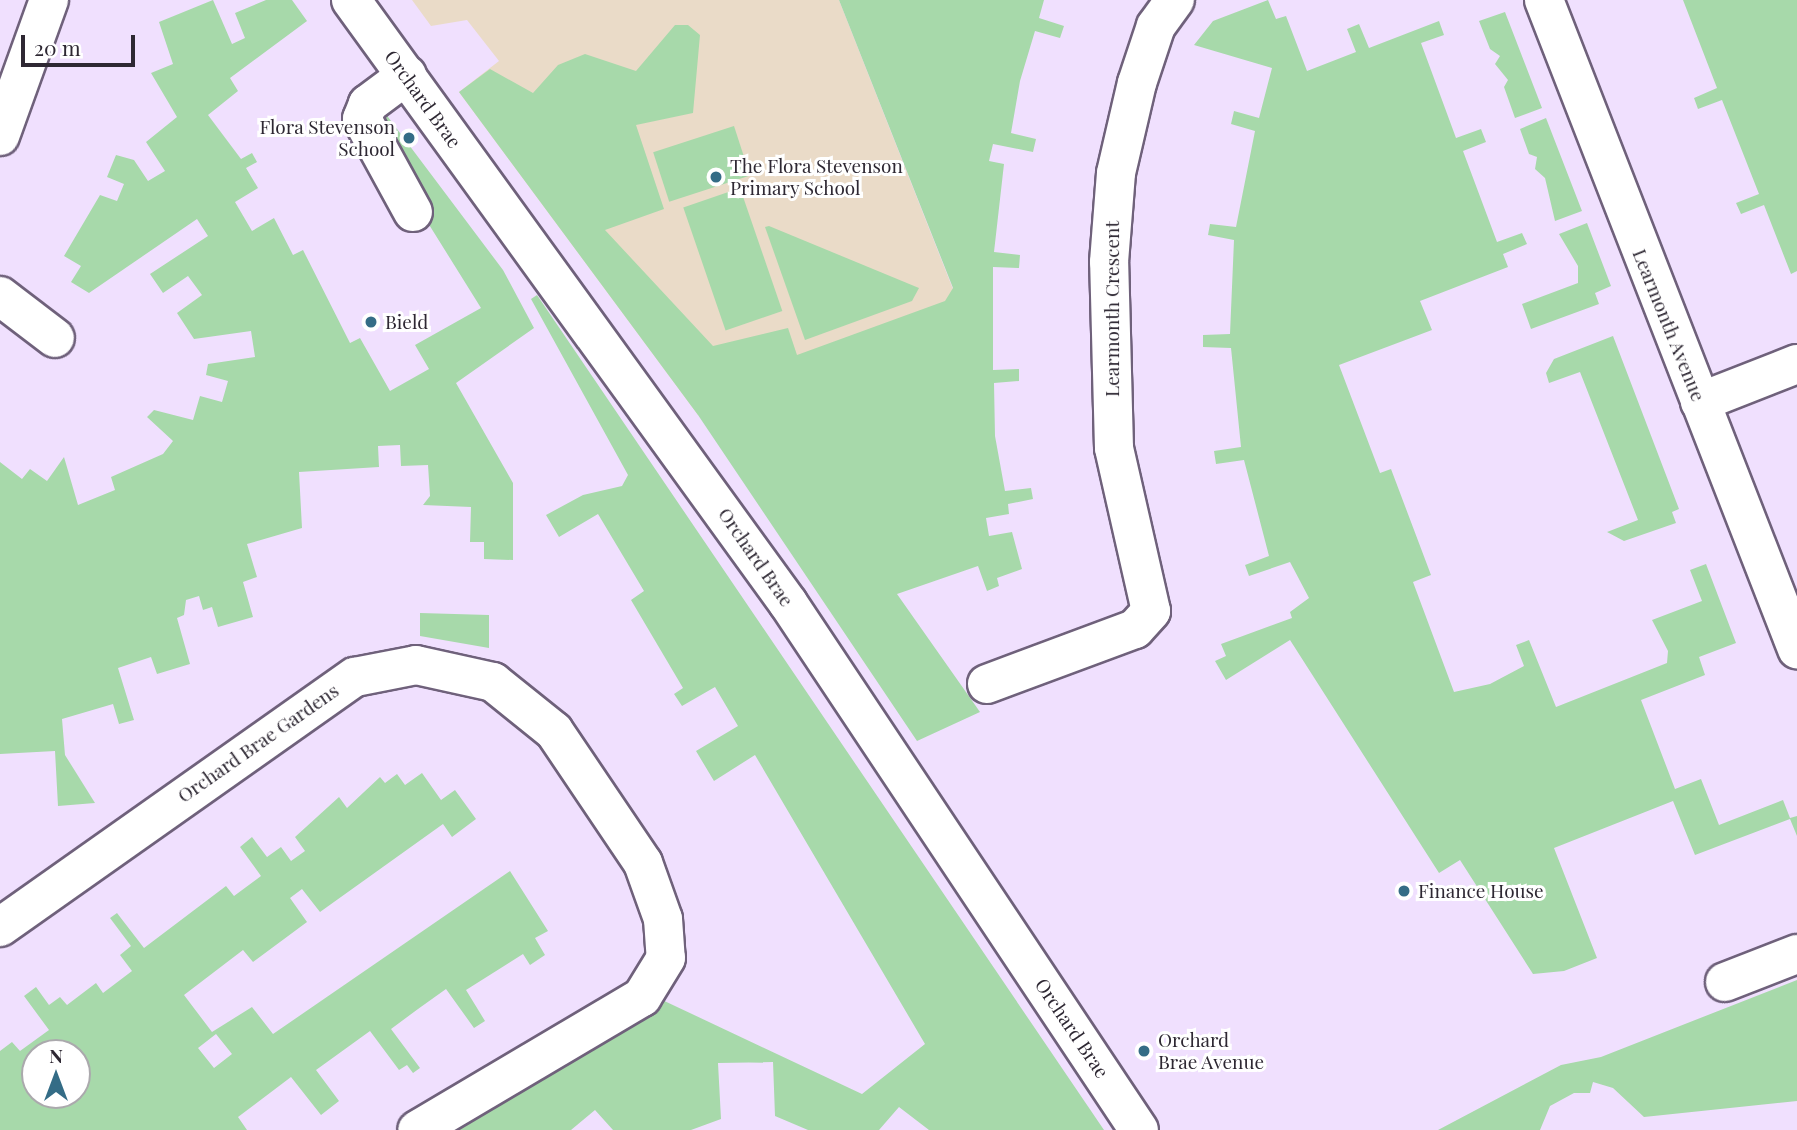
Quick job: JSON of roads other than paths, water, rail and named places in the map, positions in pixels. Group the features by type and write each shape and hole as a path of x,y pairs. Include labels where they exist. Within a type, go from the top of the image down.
{"street":[{"path":"0,136 49,0"},
{"name":"Orchard Brae","path":"351,0 789,603 1139,1130"},
{"name":"Learmonth Crescent","path":"987,684 1135,629 1151,611 1114,448 1109,262 1116,173 1137,83 1156,26 1175,0"},
{"name":"Learmonth Avenue","path":"1544,0 1797,649"},
{"path":"407,75 368,104 362,119 413,212"},
{"path":"0,296 55,338"},
{"path":"1700,402 1797,364"},
{"name":"Orchard Brae Gardens","path":"0,927 355,677 416,665 493,682 554,731 643,863 663,919 666,958 642,997 417,1130"},
{"path":"1725,982 1797,954"}],"place":[{"name":"Flora Stevenson School","path":"409,138"},
{"name":"The Flora Stevenson Primary School","path":"716,177"},
{"name":"Bield","path":"371,322"},
{"name":"Finance House","path":"1404,891"},
{"name":"Orchard Brae Avenue","path":"1144,1051"}]}
